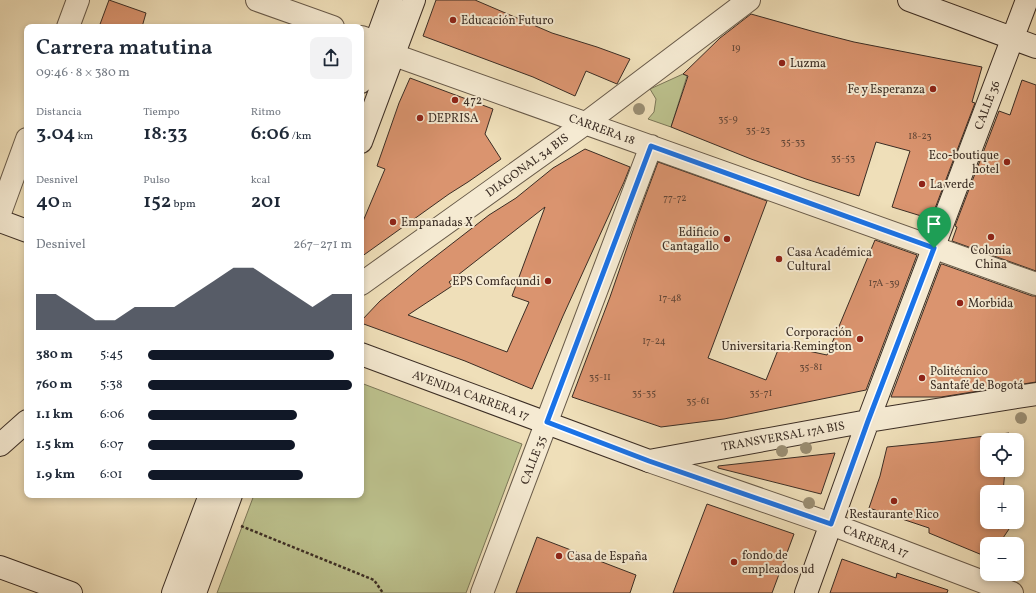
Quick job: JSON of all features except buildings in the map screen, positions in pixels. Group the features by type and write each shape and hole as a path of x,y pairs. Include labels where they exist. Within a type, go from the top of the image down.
{"street":[{"path":"69,24 78,0"},
{"path":"257,0 324,24"},
{"path":"364,64 368,40 391,0"},
{"path":"364,134 414,0"},
{"name":"DIAGONAL 34 BIS","path":"364,282 586,123 749,0"},
{"path":"909,0 1036,47"},
{"name":"CALLE 36","path":"806,593 868,421 1027,0"},
{"name":"CARRERA 18","path":"394,55 1036,284"},
{"name":"CALLE 35","path":"482,593 651,146"},
{"path":"0,213 24,147"},
{"path":"0,221 24,230"},
{"name":"AVENIDA CARRERA 17","path":"364,355 649,461"},
{"name":"TRANSVERSAL 17A BIS","path":"649,461 868,421 1036,394"},
{"path":"0,445 24,424"},
{"name":"CARRERA 17","path":"649,461 831,524 1012,593"},
{"path":"173,593 209,498"},
{"path":"196,593 230,498"},
{"path":"0,567 71,593"}],"path":[{"path":"222,519 374,580 383,593"}],"green space":[{"path":"683,74 687,76 671,127 648,119 654,112 656,99 650,89"},
{"path":"364,384 522,444 466,593 217,593 253,498 364,498"}],"place":[{"name":"Educación Futuro","path":"453,20"},
{"name":"Luzma","path":"782,63"},
{"name":"Fe y Esperanza","path":"933,89"},
{"name":"472","path":"455,100"},
{"name":"DEPRISA","path":"420,118"},
{"name":"Eco-boutique hotel","path":"1007,162"},
{"name":"La verde","path":"922,184"},
{"name":"Empanadas X","path":"393,222"},
{"name":"Colonia China","path":"991,237"},
{"name":"Edificio Cantagallo","path":"727,239"},
{"name":"Casa Académica Cultural","path":"779,259"},
{"name":"EPS Comfacundi","path":"548,281"},
{"name":"Morbida","path":"960,303"},
{"name":"Corporación Universitaria Remington","path":"860,339"},
{"name":"Politécnico Santafé de Bogotá","path":"922,378"},
{"name":"Restaurante Rico","path":"894,501"},
{"name":"Casa de España","path":"559,556"},
{"name":"fondo de empleados ud","path":"734,562"}],"route":[{"path":"651,146 934,248 868,421 831,524 649,461 547,422 651,146"}]}
